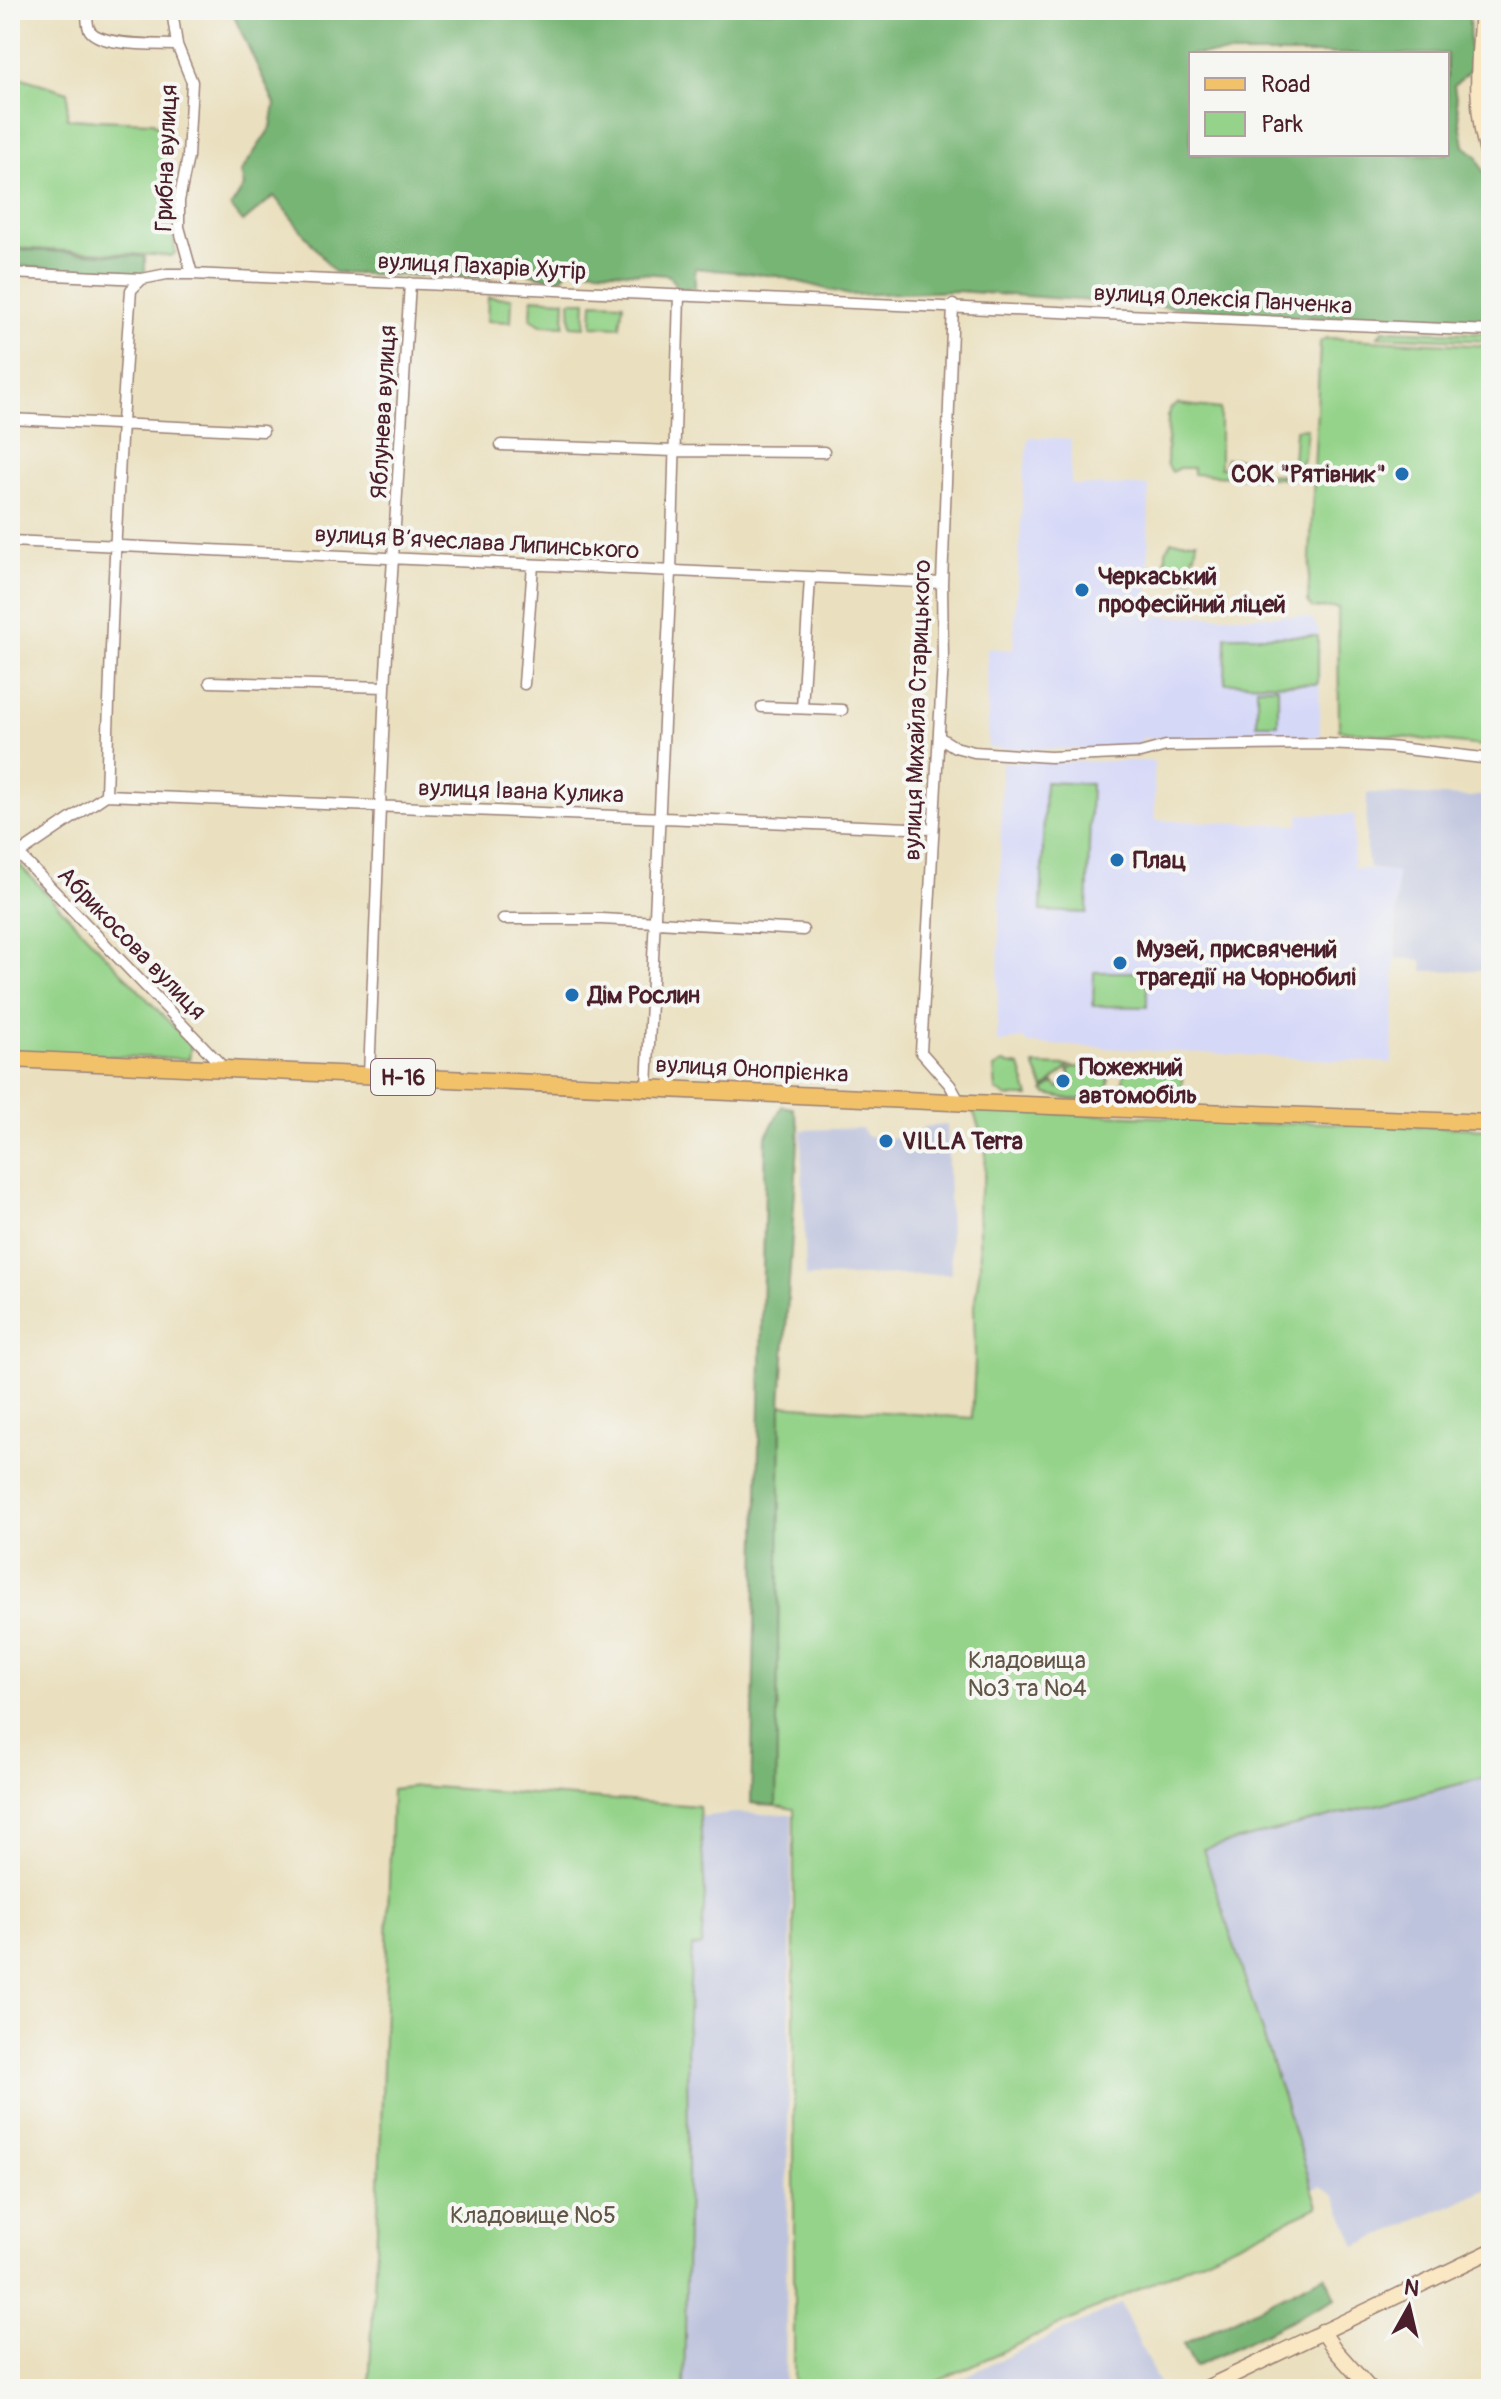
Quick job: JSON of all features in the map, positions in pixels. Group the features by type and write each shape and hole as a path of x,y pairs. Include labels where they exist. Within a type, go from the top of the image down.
{"main road":[{"path":"1482,10 1479,116 1483,143 1491,165"},
{"name":"вулиця Онопрієнка","path":"10,1059 960,1103 1491,1123"},
{"path":"1204,2389 1491,2251"},
{"path":"1322,2331 1370,2389"}],"street":[{"path":"87,10 88,28 106,41 177,45"},
{"name":"Грибна вулиця","path":"172,10 177,45 192,82 188,157 179,201 179,227 192,274"},
{"name":"вулиця Пахарів Хутір","path":"10,273 142,279 167,274 192,274 953,305"},
{"path":"19,854 106,795 120,424 131,290 142,279"},
{"name":"Яблунева вулиця","path":"369,1075 385,687 410,283"},
{"path":"647,1088 671,572 679,295"},
{"name":"вулиця Олексія Панченка","path":"953,305 1491,331"},
{"name":"вулиця Михайла Старицького","path":"953,305 939,737 921,1052 950,1085 960,1103"},
{"path":"10,419 263,431"},
{"path":"501,445 824,452"},
{"name":"вулиця Вʼячеслава Липинського","path":"10,541 942,583"},
{"path":"524,684 533,565"},
{"path":"802,708 810,578"},
{"path":"210,682 385,687"},
{"path":"762,707 842,710"},
{"path":"939,737 955,747 974,752 1022,756 1140,753 1166,746 1326,744 1389,747 1491,759"},
{"name":"вулиця Івана Кулика","path":"106,795 933,829"},
{"name":"Абрикосова вулиця","path":"10,845 226,1070"},
{"path":"503,919 655,922 803,930"}],"shaded area":[{"name":"Черкаський професійний ліцей","path":"1029,437 1071,439 1071,485 1149,486 1148,613 1158,616 1301,616 1313,620 1319,631 1320,737 1142,738 1139,750 988,748 987,648 1013,650"},
{"path":"1154,761 1155,820 1299,825 1299,814 1355,815 1353,868 1397,871 1392,1063 1029,1044 1022,1039 997,1043 1002,762"},
{"path":"1367,793 1470,797 1491,794 1491,970 1423,971 1422,960 1396,958 1397,872 1369,868 1366,847"},
{"path":"947,1125 951,1274 806,1277 801,1130 862,1128 866,1136 908,1139 909,1134 915,1135 915,1131 922,1131 922,1127"},
{"path":"1491,1776 1491,2188 1356,2246 1335,2196 1321,2186 1311,2190 1203,1848"},
{"path":"733,1813 792,1815 785,2389 684,2389 687,2033 697,1817"},
{"path":"1121,2304 1158,2382 1150,2389 937,2389"}],"green space":[{"path":"231,10 1469,10 1470,70 1454,86 1464,146 1477,156 1491,191 1491,325 1294,316 956,291 849,295 777,276 695,268 695,288 678,288 668,275 569,268 559,281 496,265 490,278 335,273 274,196 243,222 231,207 244,186 241,172 271,127 275,104"},
{"path":"1491,10 1491,142 1486,93"},
{"path":"16,76 68,92 67,119 153,122 168,129 175,253 171,256 10,248 10,121"},
{"path":"10,249 145,257 145,271 141,276 10,265"},
{"path":"488,297 512,298 511,322 487,321"},
{"path":"532,298 565,300 564,326 541,325 531,319"},
{"path":"570,301 586,301 585,327 571,326"},
{"path":"593,302 623,303 620,327 592,326"},
{"path":"1383,330 1491,334 1491,341 1378,336"},
{"name":"СОК \"Рятівник\"","path":"1327,338 1491,346 1491,747 1339,730 1338,608 1312,608 1308,602 1320,342"},
{"path":"1178,404 1220,409 1220,468 1225,468 1226,458 1242,459 1250,461 1261,473 1292,479 1193,474 1193,468 1179,468 1172,472 1167,464 1168,414"},
{"path":"1307,428 1304,457 1297,469 1293,464 1295,431"},
{"path":"1171,541 1197,541 1192,579 1165,578 1166,551"},
{"path":"1226,636 1318,636 1318,684 1225,683"},
{"path":"1257,687 1278,687 1278,724 1257,724"},
{"path":"1045,782 1091,784 1087,913 1041,911"},
{"path":"10,855 191,1045 189,1059 10,1052"},
{"path":"1094,972 1147,972 1147,1007 1093,1006"},
{"path":"1003,1063 1020,1066 1029,1097 1008,1097 996,1090 994,1068"},
{"path":"1034,1065 1070,1066 1044,1089"},
{"path":"1073,1067 1109,1068 1108,1094 1122,1095 1124,1068 1182,1071 1182,1101 1070,1099 1044,1091 1054,1083 1059,1088 1072,1078 1068,1071"},
{"path":"782,1106 793,1108 799,1128 781,1405 776,1806 751,1803 766,1137"},
{"name":"Кладовища №3 та №4","path":"973,1110 1210,1119 1254,1125 1298,1122 1491,1129 1491,1776 1203,1849 1318,2206 921,2389 794,2389 794,1809 776,1806 781,1405 972,1418 974,1307 980,1266 978,1200 985,1176 986,1149"},
{"name":"Кладовище №5","path":"418,1786 699,1806 705,1893 701,1946 692,1947 687,2033 684,2389 369,2389 392,1789"},
{"path":"1325,2275 1336,2298 1195,2367 1183,2344"}],"place":[{"name":"СОК \"Рятівник\"","path":"1402,474"},
{"name":"Черкаський професійний ліцей","path":"1082,590"},
{"name":"Плац","path":"1117,860"},
{"name":"Музей, присвячений трагедії на Чорнобилі","path":"1120,963"},
{"name":"Дім Рослин","path":"572,995"},
{"name":"Пожежний автомобіль","path":"1063,1081"},
{"name":"VILLA Terra","path":"886,1141"}]}
